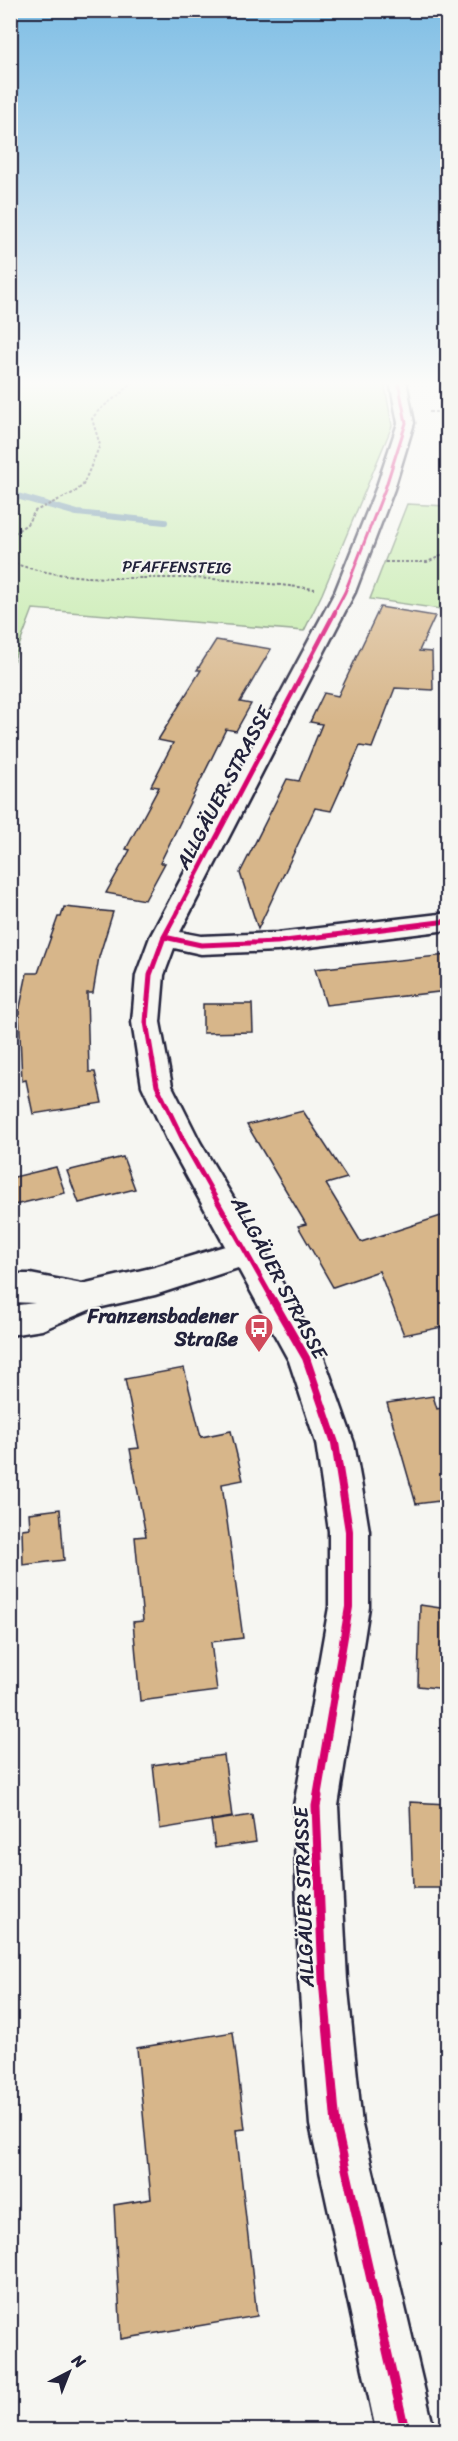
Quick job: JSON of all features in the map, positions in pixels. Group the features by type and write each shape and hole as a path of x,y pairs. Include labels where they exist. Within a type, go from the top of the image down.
{"street":[{"name":"ALLGÄUER STRASSE","path":"384,495 345,592 164,938 150,975 146,1022 157,1086 185,1144 306,1358 335,1443 349,1531 349,1607 316,1806 322,1980 336,2125 405,2430"},
{"path":"164,938 201,945 277,942 447,921"},
{"path":"10,1321 42,1316 82,1298 154,1281 248,1252"},
{"path":"10,1287 30,1288 82,1298"}],"path":[{"path":"10,536 21,529 40,508 69,495"},
{"path":"357,559 388,562 427,561 438,559 447,553"}],"green space":[{"path":"11,495 363,495 304,631 33,609 11,667"},
{"path":"407,504 447,506 447,610 370,599"}],"building":[{"path":"380,607 435,616 419,651 432,652 433,690 395,688 372,748 360,746 331,811 315,808 258,929 240,873 287,779 299,781 322,724 310,722 324,693 338,696"},
{"path":"216,640 271,649 240,702 251,704 236,731 226,729 160,863 165,863 145,900 106,893 130,850 126,849 159,787 151,786 173,743 158,740 201,670 197,670"},
{"path":"64,907 113,912 99,957 93,993 87,993 89,1072 95,1072 102,1103 33,1114 26,1080 22,1081 19,1012 27,973 38,973 58,917 61,917"},
{"path":"447,955 447,991 326,1005 315,969"},
{"path":"203,1004 252,1004 253,1032 203,1033"},
{"path":"303,1111 347,1178 326,1184 361,1242 447,1214 447,1326 404,1335 379,1271 333,1287 298,1226 306,1224 247,1125"},
{"path":"123,1157 135,1189 79,1203 67,1171"},
{"path":"56,1167 65,1193 10,1206 10,1178"},
{"path":"184,1368 201,1437 231,1431 243,1480 222,1484 243,1638 211,1642 217,1691 140,1701 133,1622 143,1621 135,1537 146,1536 130,1449 139,1448 125,1379"},
{"path":"433,1396 437,1409 447,1407 447,1500 416,1504 387,1403"},
{"path":"60,1509 64,1560 23,1565 22,1529 30,1528 29,1513"},
{"path":"420,1605 447,1609 447,1689 418,1686"},
{"path":"224,1755 232,1817 160,1829 153,1765"},
{"path":"410,1802 447,1804 447,1888 413,1888"},
{"path":"252,1815 256,1842 215,1848 211,1821"},
{"path":"233,2032 245,2129 236,2130 257,2316 121,2339 114,2205 151,2199 137,2048"}],"waterway":[{"path":"13,495 77,513 165,522"}],"cycle path":[{"path":"383,495 345,592 164,937 150,975 146,1022 157,1086 185,1144 306,1358 335,1443 349,1531 349,1607 316,1806 323,1980 336,2125 405,2430"},
{"path":"164,937 201,945 277,942 448,921"}],"place":[{"name":"Franzensbadener Straße","path":"259,1354"}]}
